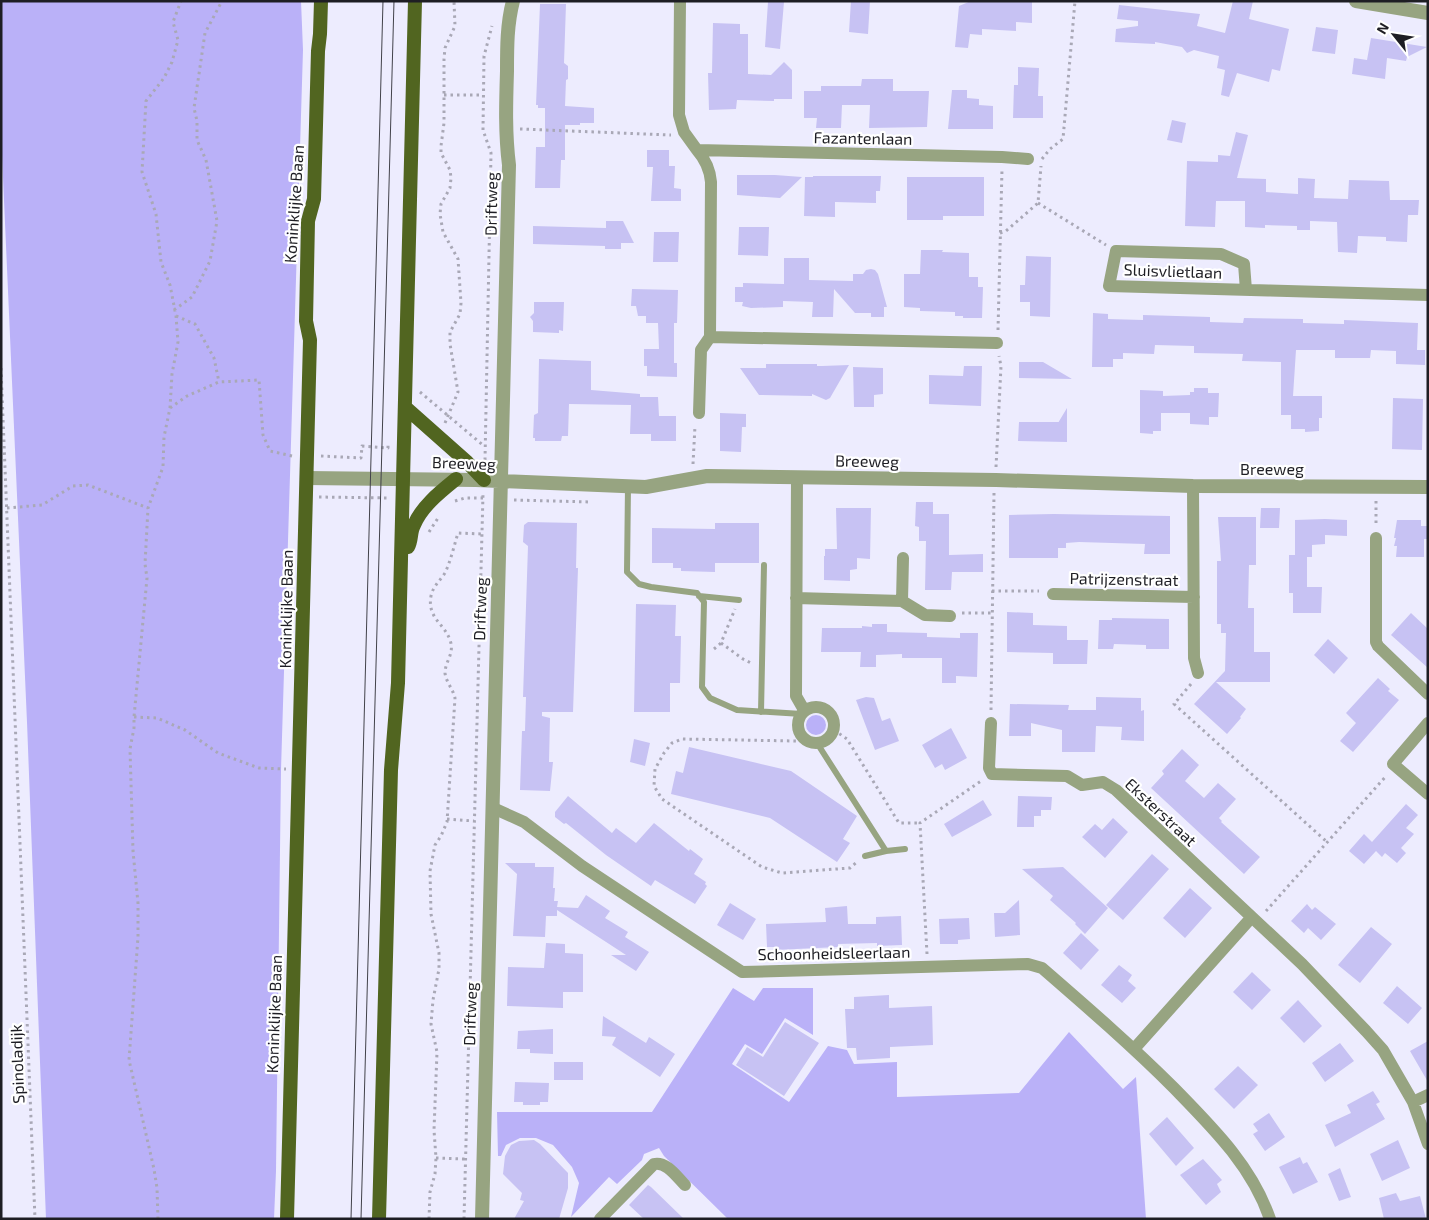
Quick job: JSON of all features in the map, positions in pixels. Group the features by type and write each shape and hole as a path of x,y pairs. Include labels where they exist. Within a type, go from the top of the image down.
{"main road":[{"name":"Koninklijke Baan","path":"287,1219 308,456 310,340 306,320 308,221 314,199 321,1"},
{"path":"379,1219 391,770 398,683 415,1"},
{"path":"405,407 467,462 484,480"},
{"path":"401,559 410,543 412,530 419,515 439,493 456,480"}],"street":[{"name":"Driftweg","path":"482,1219 509,165 506,128 508,20 513,1"},
{"path":"680,1 679,116 684,132 702,156 710,173 711,182 710,336 702,350 699,413"},
{"path":"1356,1 1428,13"},
{"name":"Fazantenlaan","path":"697,150 1028,159"},
{"name":"Sluisvlietlaan","path":"1246,290 1244,264 1221,254 1116,251 1109,286 1246,290 1428,295"},
{"path":"710,336 997,343"},
{"name":"Breeweg","path":"307,478 484,480 646,487 707,476 996,480 1193,486 1428,486"},
{"path":"797,478 796,696 803,712"},
{"name":"Patrijzenstraat","path":"1193,486 1194,658 1198,673"},
{"path":"1376,538 1376,642 1428,694"},
{"path":"902,601 903,558"},
{"name":"Patrijzenstraat","path":"1053,594 1194,597"},
{"path":"796,598 902,601 925,615 950,616"},
{"path":"812,706 822,707 830,712 834,720 834,730 826,741 812,744 800,736 797,722 803,712 812,706"},
{"path":"1428,722 1393,764 1428,794"},
{"path":"991,723 989,768 992,774"},
{"name":"Eksterstraat","path":"992,774 1067,776 1082,785 1103,782 1116,790 1323,985 1383,1050 1413,1102 1428,1144"},
{"name":"Schoonheidsleerlaan","path":"493,808 524,822 604,881 742,972 1028,964 1042,968 1134,1049 1219,1134 1233,1151 1256,1188 1270,1219"},
{"path":"1134,1049 1253,920"},
{"path":"1413,1102 1428,1094"},
{"path":"600,1219 654,1164 663,1165 685,1185"}],"lane":[{"path":"628,486 627,572 639,584 651,588 697,593 704,602 702,687 710,698 737,710 803,712"},
{"path":"762,712 764,565"},
{"path":"699,596 739,600"},
{"path":"817,743 886,851"},
{"path":"865,856 905,849"}],"path":[{"path":"158,1219 154,1169 129,1060 138,937 130,749 134,728 147,578 145,564 148,508 163,467 164,437 170,408 172,374 178,342 176,316 170,284 162,262 156,214 142,172 146,101 164,78 172,62 178,40 173,22 181,1"},
{"path":"174,310 192,297 210,262 217,221 206,160 197,140 197,121 194,108 205,33 222,1"},
{"path":"436,435 448,416 458,392 450,344 450,332 460,314 458,259 443,232 440,214 441,204 450,188 451,178 450,170 441,153 444,123 445,48 455,26 454,1"},
{"path":"1000,233 1006,231 1038,203 1042,160 1050,149 1063,139 1075,1"},
{"path":"419,391 485,446 491,153 483,130 483,95 484,56 493,23"},
{"path":"444,95 483,95"},
{"path":"506,128 673,135 684,132"},
{"path":"991,723 994,494 1001,366 997,343 1002,157"},
{"path":"1038,203 1116,251"},
{"path":"176,316 195,324 214,358 219,382"},
{"name":"Spinoladijk","path":"1,368 35,1219"},
{"path":"170,408 187,396 219,382 259,380 263,435 270,451 296,456 361,458 362,446 388,448 388,440 404,440"},
{"path":"693,478 694,429 699,413"},
{"path":"7,508 42,505 73,486 88,485 148,508"},
{"path":"1376,496 1376,538"},
{"path":"464,1219 483,498"},
{"path":"429,1219 430,1192 435,1174 436,1158 434,1130 437,1052 432,1024 439,953 431,914 430,871 435,845 441,836 447,819 455,698 445,672 452,650 450,639 432,612 430,602 431,594 444,574 450,560 458,532 482,534"},
{"path":"992,590 1046,591 1053,594"},
{"path":"703,655 713,651 722,643 739,600"},
{"path":"950,616 952,613 992,613"},
{"path":"722,643 743,659 762,668"},
{"path":"1198,673 1174,704 1327,842"},
{"path":"134,716 157,718 185,730 218,753 258,768 299,770"},
{"path":"834,730 847,739 899,823 920,823 992,774"},
{"path":"800,736 796,741 682,739 672,743 664,753 655,769 654,786 662,799 762,867 782,873 850,868 865,856"},
{"path":"1253,920 1396,765"},
{"path":"447,819 474,821"},
{"path":"920,823 928,967"},
{"path":"436,1158 465,1159"}],"shaded area":[{"path":"1,1 301,1 303,50 281,770 274,1219 46,1219 27,722 1,132"},
{"path":"816,715 823,718 826,725 823,732 816,735 809,732 806,725 809,718"},
{"path":"733,988 754,1001 763,988 813,988 813,1035 785,1018 762,1054 745,1044 732,1064 789,1102 828,1046 847,1050 854,1064 897,1062 897,1097 1019,1093 1069,1032 1123,1089 1136,1077 1146,1219 728,1219 664,1156 659,1148 644,1154 642,1160 617,1184 609,1177 571,1217 579,1183 572,1167 553,1145 536,1138 520,1138 506,1145 501,1156 498,1156 497,1112 652,1112"}],"building":[{"path":"851,1 870,1 868,34 849,32"},
{"path":"971,1 1032,1 1032,23 1016,22 1016,31 982,29 982,35 970,34 968,48 955,47 959,6"},
{"path":"1233,1 1253,1 1249,19 1289,29 1280,71 1272,69 1269,82 1237,73 1229,97 1221,95 1225,70 1217,68 1219,56 1194,50 1187,53 1182,47 1155,42 1155,44 1115,42 1116,29 1138,26 1138,21 1117,19 1119,5 1200,14 1197,26 1225,33"},
{"path":"768,2 784,2 780,49 765,47"},
{"path":"540,4 566,4 564,63 568,66 568,79 566,80 565,106 594,108 594,123 565,125 565,160 561,160 560,188 535,188 536,147 545,147 545,108 538,108 538,105 536,105"},
{"path":"713,23 740,24 740,34 748,34 748,74 771,75 784,62 792,70 792,99 774,99 774,101 737,100 736,109 709,110 708,73 712,73"},
{"path":"1316,27 1338,30 1335,54 1312,51"},
{"path":"1371,38 1427,47 1407,57 1406,61 1387,58 1385,79 1352,74 1354,58 1367,60"},
{"path":"1018,67 1039,68 1038,96 1043,96 1043,118 1013,118 1014,85 1018,85"},
{"path":"862,79 893,79 893,91 929,91 927,127 869,128 870,105 842,105 841,128 816,128 817,118 804,118 804,91 821,91 821,86 861,86"},
{"path":"952,90 967,90 967,98 979,99 979,105 993,106 993,129 948,129"},
{"path":"1172,120 1186,123 1182,143 1167,140"},
{"path":"1236,132 1248,135 1237,178 1266,179 1266,192 1298,194 1298,178 1315,179 1314,198 1348,199 1349,180 1389,181 1390,200 1419,200 1418,215 1408,215 1407,242 1386,241 1386,237 1358,236 1357,253 1338,252 1337,222 1310,221 1310,230 1297,230 1297,226 1265,225 1265,228 1245,227 1245,201 1216,201 1215,227 1185,226 1187,161 1218,162 1218,155 1230,156"},
{"path":"647,150 669,150 669,166 675,166 674,188 681,189 681,201 651,201 653,167 647,167"},
{"path":"737,175 802,177 780,198 737,195"},
{"path":"881,176 880,191 876,191 876,203 835,202 835,217 804,216 805,177"},
{"path":"907,177 984,177 984,216 943,216 943,220 907,220"},
{"path":"606,221 623,221 634,243 621,243 621,249 605,249 605,246 533,244 533,226 606,228"},
{"path":"739,227 769,227 768,256 738,255"},
{"path":"654,232 679,232 678,262 653,262"},
{"path":"921,250 969,253 969,277 978,277 978,287 983,287 982,318 963,318 963,316 955,316 955,312 920,311 920,308 904,307 904,274 920,274"},
{"path":"1026,256 1051,257 1050,317 1030,316 1030,302 1020,302 1020,285 1025,285"},
{"path":"784,258 809,258 809,280 853,281 853,274 863,274 866,270 875,270 878,274 887,307 884,307 884,317 871,317 871,313 855,313 834,289 833,317 812,317 813,302 783,301 783,307 751,308 742,306 743,302 735,302 735,287 743,287 743,283 784,284"},
{"path":"632,289 678,290 677,323 674,323 674,363 677,363 677,377 647,376 647,366 644,366 644,349 659,349 658,323 646,323 646,316 638,316 636,306 631,306"},
{"path":"534,302 564,302 563,331 559,330 559,333 533,332 533,321 530,317 534,313"},
{"path":"1093,313 1108,314 1108,319 1143,320 1143,315 1210,317 1210,322 1243,323 1244,318 1303,319 1303,323 1344,324 1344,320 1418,323 1417,350 1425,350 1425,365 1396,364 1396,351 1371,350 1370,358 1335,358 1335,350 1296,350 1293,396 1322,396 1322,418 1319,418 1319,431 1305,432 1305,429 1291,429 1291,415 1281,415 1281,362 1242,361 1243,354 1194,353 1194,346 1155,345 1154,354 1123,353 1123,359 1113,359 1113,367 1092,367"},
{"path":"539,359 591,361 591,390 640,394 640,397 658,397 659,416 676,416 676,441 651,441 651,434 630,434 631,405 569,404 568,436 562,436 561,441 535,441 535,438 533,438 534,415 538,413"},
{"path":"1019,362 1043,362 1072,379 1019,378"},
{"path":"766,364 849,365 830,398 826,400 812,394 812,396 759,395 740,368 766,368"},
{"path":"964,366 982,366 981,406 929,404 929,375 963,376"},
{"path":"853,367 883,368 883,394 874,395 874,407 854,407"},
{"path":"1194,388 1208,388 1208,393 1219,393 1218,417 1209,417 1209,425 1190,424 1190,413 1161,413 1161,431 1153,431 1153,434 1140,433 1140,390 1163,391 1163,396 1190,395 1190,392 1194,392"},
{"path":"1393,398 1423,399 1422,450 1392,449"},
{"path":"1067,408 1067,442 1018,441 1019,422 1059,422"},
{"path":"720,413 746,414 746,427 742,427 741,452 720,451"},
{"path":"916,502 933,502 933,514 949,514 949,555 983,554 983,572 952,572 951,590 925,590 926,541 919,541 919,527 915,526"},
{"path":"836,508 871,508 870,559 857,558 857,569 850,570 850,581 824,580 825,549 837,549"},
{"path":"1261,508 1280,508 1279,528 1260,528"},
{"path":"1009,515 1170,516 1170,554 1144,554 1145,544 1079,542 1066,543 1066,548 1058,548 1058,558 1009,558"},
{"path":"1218,517 1256,517 1256,565 1249,565 1248,608 1254,608 1254,652 1270,652 1270,682 1216,682 1246,709 1227,734 1194,704 1225,671 1226,633 1221,633 1221,624 1217,624 1217,561 1221,561"},
{"path":"1295,520 1347,520 1347,536 1325,535 1325,544 1312,545 1312,557 1307,557 1307,587 1322,587 1321,613 1293,613 1293,593 1289,593 1289,555 1295,555"},
{"path":"1397,520 1421,520 1421,526 1428,526 1428,539 1424,539 1424,557 1396,557 1397,546 1394,546 1396,538 1394,538"},
{"path":"528,522 577,523 576,568 578,568 573,712 542,712 542,716 550,718 549,762 553,762 550,791 520,790 522,731 525,731 526,697 523,697 528,546 523,542 524,525"},
{"path":"715,523 759,523 759,563 715,563 715,572 681,571 681,568 673,568 673,563 652,563 652,528 715,529"},
{"path":"636,604 676,605 675,636 681,636 680,683 670,683 670,712 634,712"},
{"path":"1007,612 1033,613 1033,625 1067,626 1067,640 1088,640 1087,664 1053,664 1053,653 1007,652"},
{"path":"1411,613 1428,629 1428,668 1391,635"},
{"path":"1112,618 1169,619 1169,649 1146,649 1146,645 1114,644 1113,649 1098,649 1099,620 1112,620"},
{"path":"872,624 887,624 887,632 927,633 927,637 960,638 960,633 978,633 977,677 956,676 956,683 942,683 942,658 902,658 902,654 876,655 876,667 860,667 861,652 821,652 822,628 862,628 862,626 872,627"},
{"path":"1328,639 1348,658 1334,674 1314,655"},
{"path":"1378,678 1390,689 1388,691 1399,700 1353,752 1340,741 1356,723 1346,713"},
{"path":"866,697 874,698 882,721 890,718 899,741 875,750 856,700"},
{"path":"1096,697 1141,698 1141,711 1144,710 1144,741 1121,740 1122,727 1096,726 1095,752 1062,752 1062,730 1031,723 1031,736 1009,736 1010,704 1069,705 1068,710 1096,710"},
{"path":"951,728 967,758 945,770 942,764 935,768 922,745"},
{"path":"634,739 650,743 645,766 630,762"},
{"path":"689,747 791,771 857,816 843,839 850,843 837,862 770,818 671,794 676,771 683,773"},
{"path":"1182,749 1199,765 1185,781 1204,798 1218,783 1236,799 1219,818 1221,822 1260,857 1244,874 1151,788 1164,774 1162,771"},
{"path":"568,796 612,833 616,828 636,843 654,823 689,851 690,849 703,859 694,874 706,882 707,886 695,904 655,880 651,886 606,855 566,823 564,824 555,817 555,812"},
{"path":"1018,796 1052,797 1051,810 1041,810 1041,816 1034,816 1034,827 1017,827"},
{"path":"983,800 992,815 952,837 944,824"},
{"path":"1406,804 1418,815 1406,828 1414,834 1401,848 1406,853 1397,863 1385,853 1382,857 1376,851 1364,864 1349,851 1364,834 1372,842"},
{"path":"1113,818 1128,832 1105,858 1082,837 1095,824 1102,830"},
{"path":"1152,854 1169,869 1123,920 1106,905"},
{"path":"505,863 535,863 535,867 554,867 553,888 555,888 554,901 558,901 557,907 578,908 586,895 610,911 605,918 628,932 625,937 649,952 636,971 611,955 626,955 557,910 557,916 546,916 545,937 513,936 517,874"},
{"path":"1063,867 1108,908 1085,934 1076,923 1050,900 1053,896 1022,869"},
{"path":"1190,888 1212,908 1185,938 1163,918"},
{"path":"1019,900 1020,935 995,937 994,913 1005,913"},
{"path":"730,903 756,919 743,940 717,925"},
{"path":"1307,904 1312,910 1315,907 1336,924 1321,940 1308,928 1304,933 1291,921"},
{"path":"847,906 848,924 876,924 876,917 901,916 902,945 877,946 877,943 838,944 838,947 775,950 775,947 767,947 766,924 826,922 825,908"},
{"path":"969,918 970,939 958,940 958,944 940,944 939,919"},
{"path":"1371,927 1392,944 1360,983 1338,965"},
{"path":"1081,933 1099,950 1081,970 1063,953"},
{"path":"546,943 565,944 565,953 583,954 583,992 563,992 563,1008 507,1006 508,967 544,968"},
{"path":"1119,965 1132,975 1128,981 1136,988 1122,1003 1101,985"},
{"path":"1252,972 1271,990 1252,1010 1233,992"},
{"path":"1397,986 1422,1008 1408,1024 1383,1003"},
{"path":"889,995 889,1008 932,1006 933,1045 890,1047 890,1058 857,1060 856,1048 847,1048 845,1009 854,1009 854,997"},
{"path":"1298,1000 1322,1026 1304,1043 1280,1018"},
{"path":"603,1016 646,1043 649,1037 675,1054 660,1077 612,1045 616,1037 602,1036"},
{"path":"785,1022 819,1043 784,1096 736,1065 747,1047 763,1057"},
{"path":"553,1029 553,1054 530,1053 530,1049 517,1049 518,1031"},
{"path":"1428,1041 1428,1082 1410,1051"},
{"path":"1340,1043 1354,1061 1325,1082 1312,1063"},
{"path":"554,1062 583,1062 583,1080 554,1080"},
{"path":"1238,1066 1258,1085 1234,1109 1214,1089"},
{"path":"515,1082 549,1083 548,1102 540,1102 540,1105 523,1105 523,1102 514,1102"},
{"path":"1373,1091 1380,1102 1376,1104 1385,1119 1335,1147 1325,1125 1351,1113 1347,1105"},
{"path":"1269,1113 1285,1137 1265,1151 1253,1134 1258,1131 1253,1124"},
{"path":"1167,1117 1194,1148 1176,1166 1149,1134"},
{"path":"534,1140 568,1173 568,1188 559,1219 514,1219 524,1201 520,1200 522,1193 503,1174 505,1156 511,1145 519,1141"},
{"path":"1398,1140 1410,1168 1382,1181 1370,1154"},
{"path":"1300,1157 1303,1164 1307,1162 1318,1182 1293,1194 1279,1167"},
{"path":"1203,1159 1222,1180 1217,1184 1221,1192 1206,1205 1180,1175"},
{"path":"1340,1168 1351,1197 1339,1201 1328,1174"},
{"path":"648,1185 684,1219 644,1219 629,1205"},
{"path":"1396,1193 1400,1201 1420,1196 1426,1219 1384,1219 1379,1198"}],"tram line":[{"path":"351,1219 383,1"},
{"path":"361,1219 394,1"}]}
